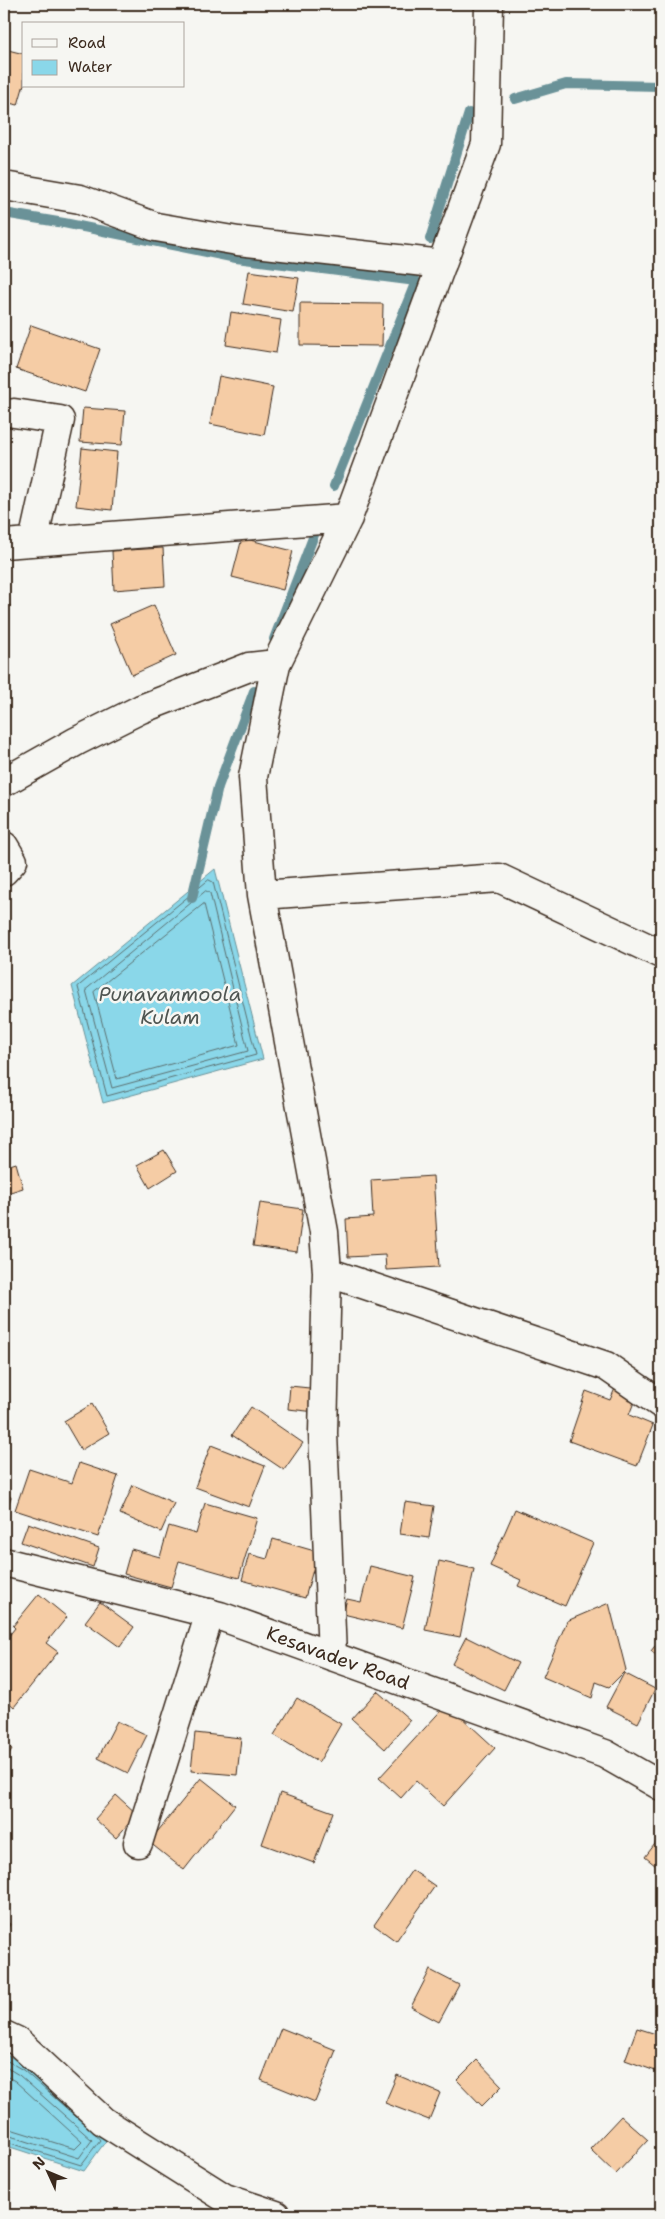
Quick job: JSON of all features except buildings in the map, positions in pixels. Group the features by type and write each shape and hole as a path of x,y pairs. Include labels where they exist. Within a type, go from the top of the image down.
{"street":[{"path":"332,1656 323,1433 327,1272 324,1232 262,895 253,777 276,664 348,518 486,144 489,4"},
{"path":"4,186 80,199 156,227 238,241 442,264"},
{"path":"14,413 60,420 32,542"},
{"path":"4,544 348,518"},
{"path":"4,782 77,741 141,709 249,667 276,664"},
{"path":"4,846 13,861 4,871"},
{"path":"262,895 499,878 661,954"},
{"path":"327,1272 606,1366 661,1404"},
{"name":"Kesavadev Road","path":"4,1562 210,1613 605,1754 661,1786"},
{"path":"138,1843 210,1613"},
{"path":"4,2035 17,2041 104,2121 225,2198 276,2215"}],"water":[{"name":"Punavanmoola Kulam","path":"215,869 263,1059 103,1103 72,986"},
{"path":"4,2053 26,2066 108,2138 84,2171 4,2145"}],"waterway":[{"path":"515,99 566,84 661,86"},
{"path":"430,239 469,113"},
{"path":"4,213 64,223 236,258 416,281 334,486"},
{"path":"274,639 314,535"},
{"path":"192,898 218,787 254,691"}]}
